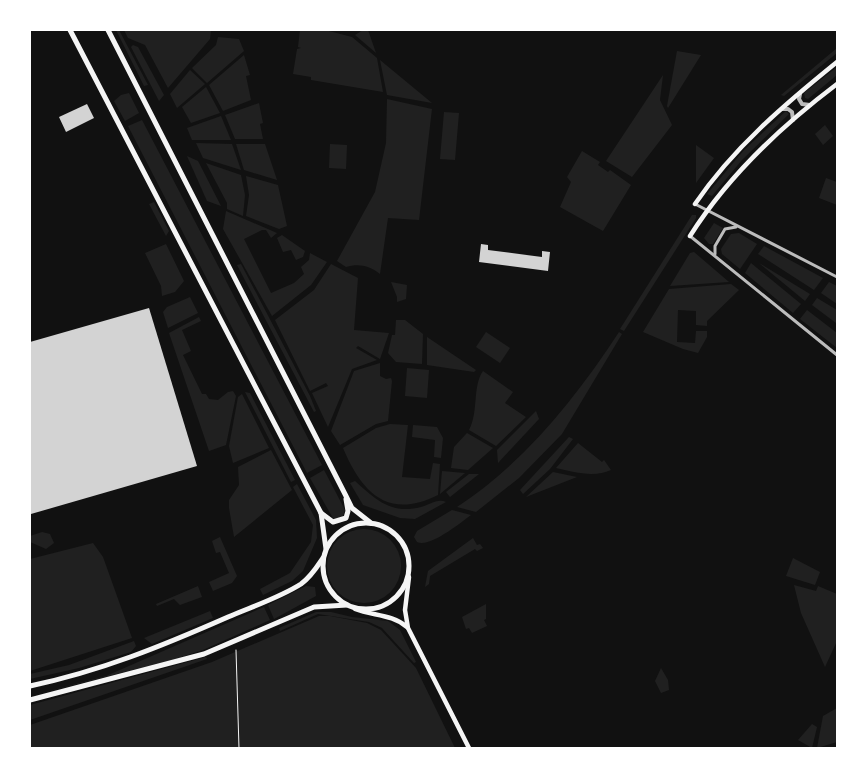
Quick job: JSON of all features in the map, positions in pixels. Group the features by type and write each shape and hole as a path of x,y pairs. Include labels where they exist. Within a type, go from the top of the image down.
{"main road":[{"path":"70,30 321,513 326,549"},
{"path":"108,30 352,508 371,524"},
{"path":"695,204 726,164 780,111 837,62"},
{"path":"690,236 707,210 742,168 812,103 837,84"},
{"path":"321,513 332,522 346,518 348,511 346,496"},
{"path":"30,686 68,678 136,656 258,604 302,583 315,570 323,558 326,549 343,531 371,524 385,526 405,545 409,559 409,577 404,610 408,628 468,748"},
{"path":"323,558 326,583 333,594 347,606 389,616 408,628"},
{"path":"355,609 374,607 394,598 409,577"},
{"path":"30,700 204,654 314,607 347,606"}],"street":[{"path":"801,92 798,97 800,102 804,105 812,103"},
{"path":"780,111 785,108 792,112 794,117 791,122"},
{"path":"695,204 837,277"},
{"path":"715,254 715,246 725,229 738,227"},
{"path":"690,236 715,254 837,355"}],"path":[{"path":"236,650 239,748"}],"shaded area":[{"path":"116,30 119,30 148,85 144,86"},
{"path":"124,30 211,30 210,39 168,88 145,45 128,38"},
{"path":"300,30 325,30 352,37 377,58 383,92 311,80 311,77 293,74 297,49 301,48 298,47"},
{"path":"363,30 368,30 376,53 355,35"},
{"path":"218,37 239,39 244,51 207,83 192,68 216,45"},
{"path":"133,45 138,47 164,95 159,101 131,47"},
{"path":"837,48 837,53 784,96 781,95"},
{"path":"677,51 701,55 668,108 667,106"},
{"path":"244,55 250,75 246,76 251,100 223,111 209,85"},
{"path":"380,60 432,103 387,95"},
{"path":"837,67 837,75 808,99 805,98 804,93"},
{"path":"190,70 205,84 177,108 170,94"},
{"path":"663,75 660,100 672,125 632,177 606,161"},
{"path":"206,87 220,113 191,123 182,107"},
{"path":"129,93 139,113 125,121 114,101 121,95"},
{"path":"387,99 432,109 419,220 388,218 380,274 364,266 346,267 337,261 375,192 386,143"},
{"path":"259,103 263,123 260,124 263,139 235,139 225,115"},
{"path":"786,111 789,114 742,160 712,196 707,194 744,150"},
{"path":"444,112 459,113 455,160 440,159"},
{"path":"221,116 231,140 192,140 187,128"},
{"path":"142,120 322,465 307,473 128,126"},
{"path":"825,125 833,136 823,145 815,134"},
{"path":"196,143 232,144 241,170 203,158"},
{"path":"236,144 265,144 277,180 244,170"},
{"path":"330,144 347,145 346,169 329,168"},
{"path":"696,145 714,158 696,183"},
{"path":"582,151 600,162 598,165 608,172 610,170 631,185 603,231 560,207 571,182 567,177"},
{"path":"187,156 198,161 221,206 207,201"},
{"path":"206,163 241,175 245,195 243,216 227,209 227,203"},
{"path":"246,176 278,185 287,226 279,229 246,216 249,195"},
{"path":"826,178 837,182 837,205 819,198"},
{"path":"154,202 169,231 166,236 149,204"},
{"path":"226,211 277,233 271,238 266,230 262,230 244,239 271,293 294,283 304,274 301,267 309,260 310,253 327,262 311,285 272,316 223,229"},
{"path":"692,215 696,215 696,218 624,331 620,329"},
{"path":"714,223 723,228 713,244 709,244 704,238"},
{"path":"739,233 757,244 740,269 722,254 721,249 731,234"},
{"path":"282,235 305,251 303,257 296,260 291,250 283,252 277,238"},
{"path":"166,244 184,281 175,292 162,296 161,286 145,253"},
{"path":"764,246 823,278 814,290 758,254"},
{"path":"694,252 729,282 670,286 690,253"},
{"path":"751,263 801,304 793,313 745,273"},
{"path":"759,263 810,294 805,301"},
{"path":"241,264 316,411 314,412 237,265"},
{"path":"331,264 358,278 354,330 389,333 380,359 358,346 356,348 377,360 352,369 328,427 312,393 328,386 326,383 310,391 275,320 314,290"},
{"path":"391,282 407,285 406,299 397,302"},
{"path":"829,282 837,286 837,304 821,293"},
{"path":"731,284 739,290 707,321 707,326 696,325 696,311 678,310 677,342 695,343 696,331 707,331 707,337 698,353 683,349 643,332 669,289"},
{"path":"190,297 198,313 168,328 163,312 167,307"},
{"path":"817,298 837,310 836,323 812,305"},
{"path":"807,310 837,333 837,348 800,319"},
{"path":"199,317 201,321 182,330 191,351 183,355 202,394 206,394 209,399 218,400 228,392 233,391 236,396 226,445 209,451 169,333"},
{"path":"396,320 405,320 423,334 422,364 396,362 388,353 392,335 395,335"},
{"path":"486,332 510,348 500,363 476,347"},
{"path":"619,332 622,334 562,434 519,478 476,512 457,507 504,471 547,428 585,381"},
{"path":"427,337 476,370 474,372 427,365"},
{"path":"380,363 380,376 386,379 391,378 392,381 388,421 376,424 340,445 331,431 354,371"},
{"path":"407,368 429,370 427,398 405,396"},
{"path":"483,371 513,392 505,403 526,417 496,446 469,430 474,415 478,384"},
{"path":"245,392 250,393 295,480 291,482"},
{"path":"242,394 269,448 233,463 229,446 238,397"},
{"path":"536,411 539,419 498,463 497,450"},
{"path":"390,424 408,425 402,477 430,479 433,463 440,464 438,495 405,505 391,503 379,498 359,478 343,448 376,428"},
{"path":"413,425 437,427 443,438 441,458 434,457 435,440 412,437"},
{"path":"467,433 493,448 468,470 451,468 454,447"},
{"path":"569,437 573,439 550,469 523,494 520,490"},
{"path":"578,443 602,462 604,460 611,470 591,474 556,468"},
{"path":"271,450 292,490 234,537 229,500 239,485 238,467"},
{"path":"324,470 345,510 343,516 334,520 310,478"},
{"path":"442,471 465,473 440,494"},
{"path":"553,472 577,477 526,497"},
{"path":"469,474 479,474 450,497 446,492"},
{"path":"355,481 384,504 392,507 410,509 437,501 446,502 415,519 400,518 363,505 350,483"},
{"path":"297,484 316,520 317,538 303,571 292,581 263,595 260,589 290,573 311,542 313,525 293,487"},
{"path":"452,510 471,515 453,529 437,538 423,543 417,542 414,537 417,531"},
{"path":"364,529 385,535 395,545 401,566 395,587 385,597 364,603 343,597 333,587 327,566 333,545 343,535"},
{"path":"42,532 50,534 54,543 46,549 30,542 30,536"},
{"path":"220,537 237,576 232,583 213,591 209,582 229,573 220,552 216,553 212,541"},
{"path":"473,538 477,545 480,544 483,548 477,551 475,549 430,576 429,584 425,587 428,571"},
{"path":"93,543 103,557 132,638 30,671 30,559"},
{"path":"793,558 820,572 815,585 786,576"},
{"path":"794,585 816,591 818,586 837,594 837,641 825,667 801,613"},
{"path":"198,586 202,597 180,605 174,599 157,606 156,604"},
{"path":"306,586 315,587 316,596 274,619 268,605"},
{"path":"486,604 486,619 484,620 487,626 472,633 469,628 466,629 462,617"},
{"path":"264,607 270,620 203,650 172,660 30,696 106,676"},
{"path":"210,611 213,618 152,644 144,638"},
{"path":"316,612 331,612 352,617 388,621 400,630 416,662 414,663 382,628 369,622 318,614 280,631 279,628"},
{"path":"319,616 330,616 367,623 381,630 416,668 455,748 30,748 30,725 212,662"},
{"path":"134,641 136,646 131,652 79,668 30,679 30,674 69,665"},
{"path":"206,657 207,659 30,720 30,705"},
{"path":"661,668 668,680 669,690 661,693 655,681"},
{"path":"837,708 837,742 817,748 823,716"},
{"path":"812,724 817,727 812,748 798,740"}],"building":[{"path":"87,104 94,118 66,132 59,117"},
{"path":"481,244 488,245 488,250 542,257 542,251 550,252 548,271 479,262"},
{"path":"149,308 197,466 31,514 30,342"}]}
